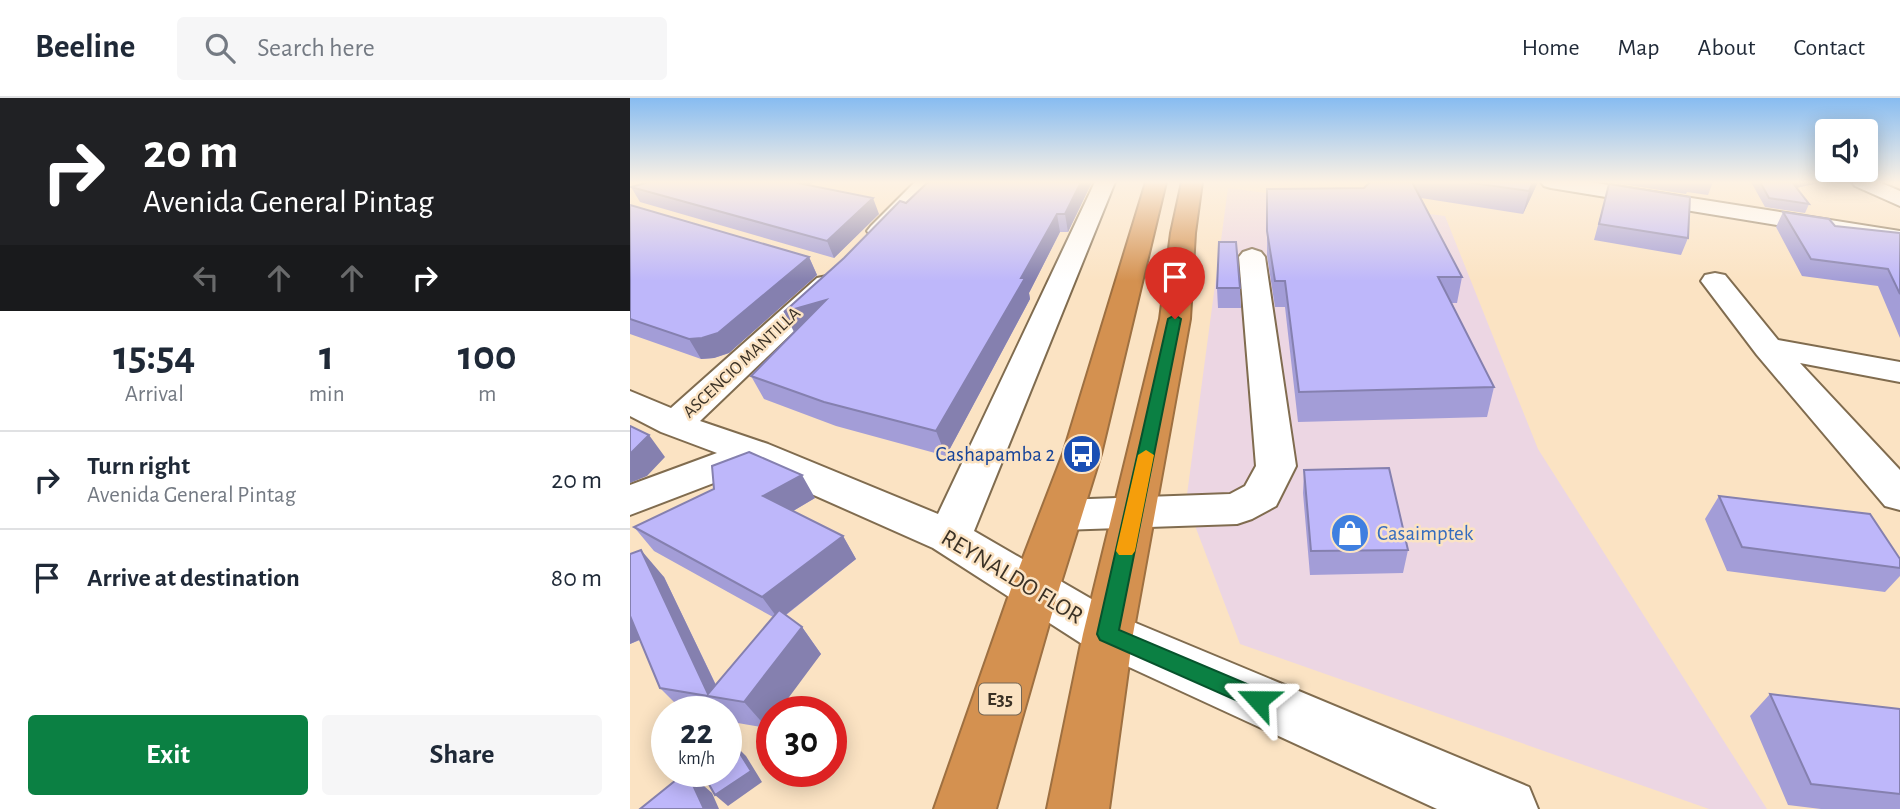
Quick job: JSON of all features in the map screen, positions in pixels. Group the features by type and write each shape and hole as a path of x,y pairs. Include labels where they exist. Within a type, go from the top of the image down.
{"highway":[{"name":"E35","path":"965,809 1035,589 1082,454 1147,215"},
{"path":"1077,809 1108,634 1175,319 1186,215"}],"street":[{"name":"ASCENCIO MANTILLA","path":"674,424 722,384 895,215"},
{"path":"949,537 1090,215"},
{"path":"1758,215 1900,238"},
{"path":"1061,515 1237,509 1261,496 1276,466 1252,257"},
{"path":"814,263 850,261"},
{"path":"1715,281 1768,348 1900,496"},
{"path":"1768,348 1900,372"},
{"name":"REYNALDO FLOR","path":"630,402 674,424 754,453 949,537 1108,634 1507,809"},
{"path":"630,501 754,453"}],"shaded area":[{"path":"1224,215 1445,216 1538,449 1767,809 1709,809 1240,644 1186,502"}],"building":[{"path":"630,215 665,215 809,257 718,333 702,338 689,339 630,319"},
{"path":"733,215 855,215 827,241"},
{"path":"886,215 1056,215 1021,278 1025,278 936,431 824,402 751,376 826,300 784,312 844,258"},
{"path":"1267,215 1429,215 1462,277 1438,277 1494,387 1299,392 1285,281 1275,281"},
{"path":"1601,215 1689,215 1688,238 1599,224"},
{"path":"1785,215 1829,219 1835,226 1900,233 1900,294 1888,269 1811,259"},
{"path":"1219,242 1236,242 1240,288 1217,288"},
{"path":"630,426 649,435 630,454"},
{"path":"749,452 802,475 763,496 843,536 762,597 634,527 714,489 712,466"},
{"name":"Casaimptek","path":"1389,468 1408,550 1311,551 1304,470"},
{"path":"1719,496 1870,514 1900,559 1900,568 1742,547"},
{"path":"641,550 708,694 779,610 802,627 744,702 742,696 708,696 660,688 630,616 630,554"},
{"path":"1770,694 1900,709 1900,794 1811,784"},
{"path":"742,757 751,771 742,777"},
{"path":"667,787 694,787 704,809 640,809"},
{"path":"710,787 727,787 715,795"}],"slow traffic":[{"path":"1126,551 1146,455"}],"place":[{"name":"Cashapamba 2","path":"1082,454"},
{"name":"Casaimptek","path":"1350,533"}],"route":[{"path":"1175,319 1108,634 1258,700"}]}
